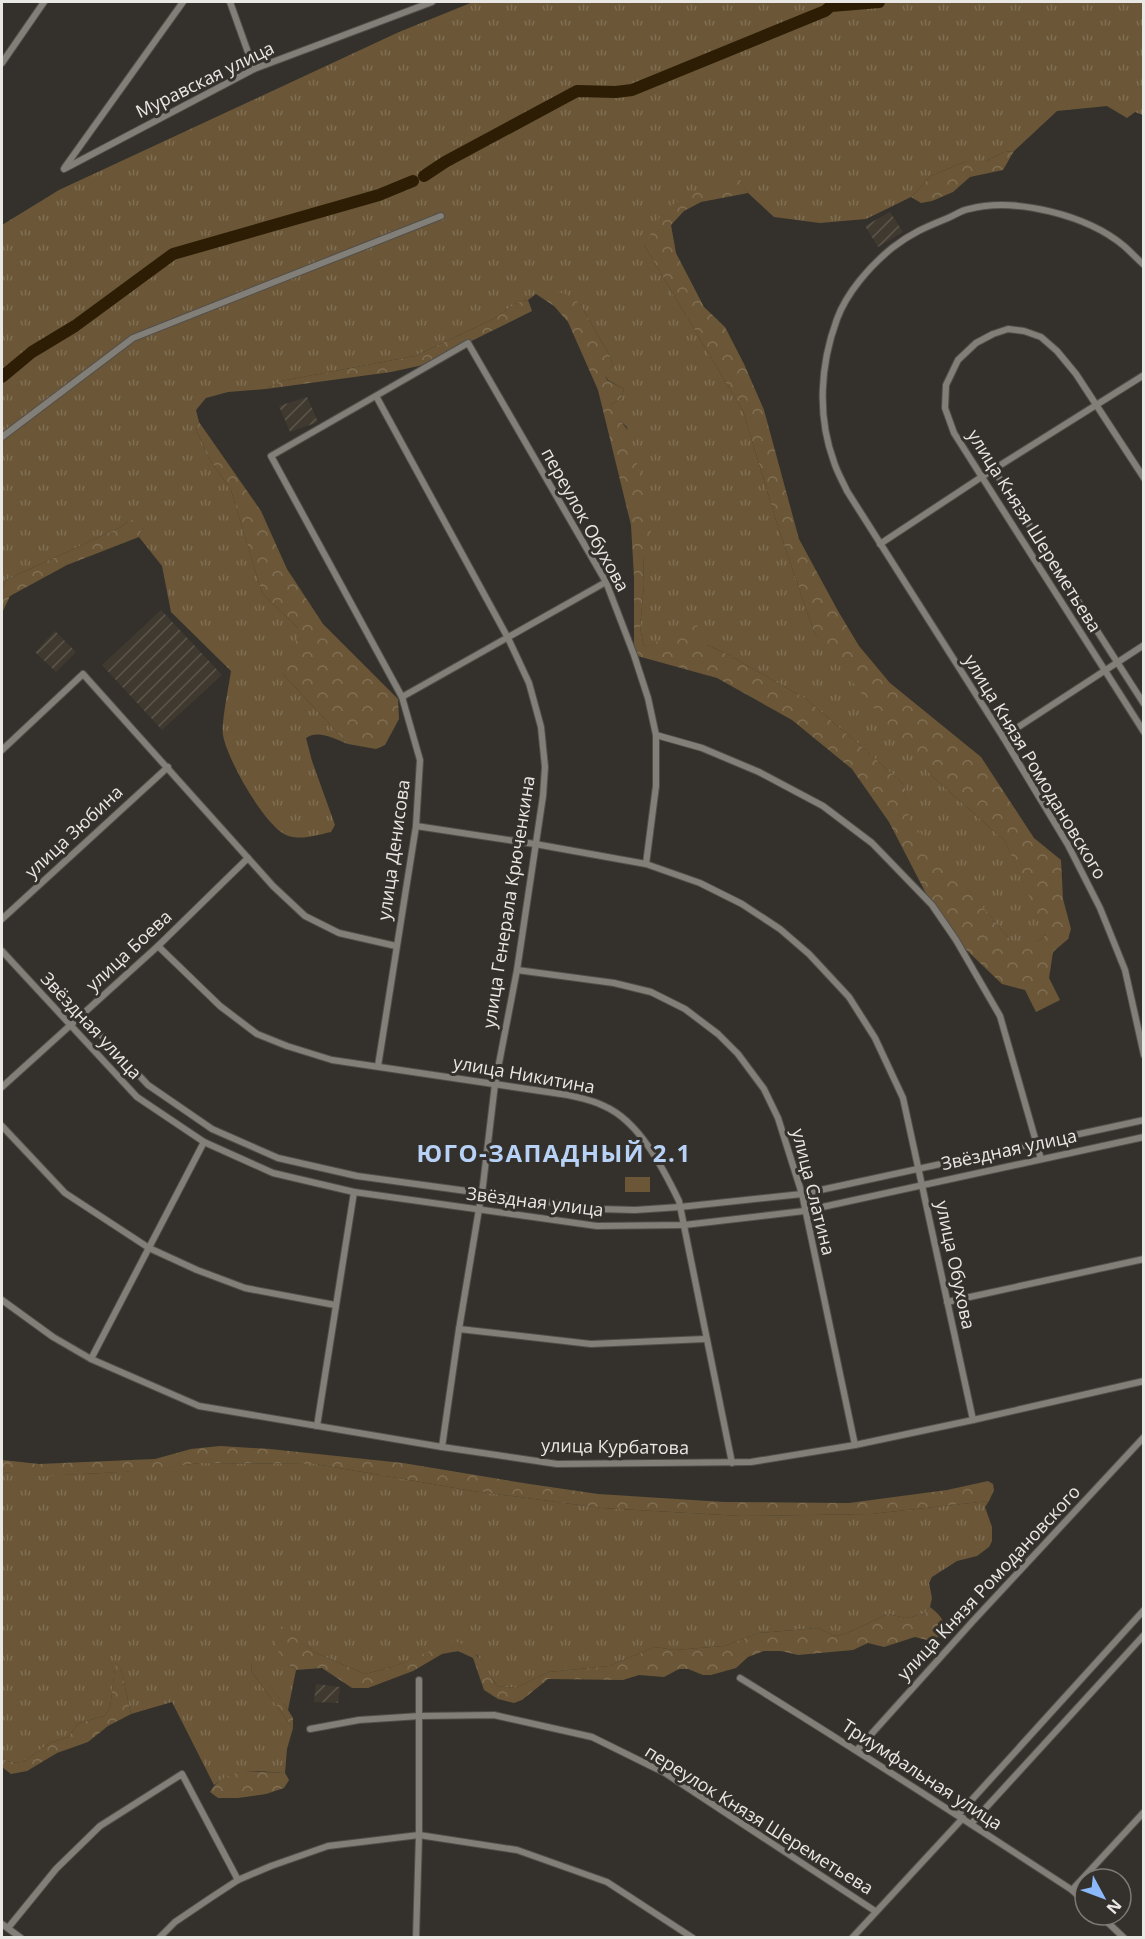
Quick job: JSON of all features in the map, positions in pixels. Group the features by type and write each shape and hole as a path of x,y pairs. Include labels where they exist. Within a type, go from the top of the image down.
{"street":[{"path":"2,63 44,2"},
{"name":"Муравская улица","path":"183,2 64,169 254,69 432,2"},
{"path":"230,2 254,69"},
{"name":"улица Князя Ромодановского","path":"1143,265 1123,245 1086,223 1050,210 1010,205 969,209 909,235 880,258 858,283 837,318 825,366 822,396 825,429 834,462 847,491 1004,737 1068,845 1100,908 1125,970 1143,1055"},
{"path":"2,437 133,338 441,216"},
{"name":"улица Князя Шереметьева","path":"1097,406 1076,374 1057,351 1041,337 1008,329 976,342 958,360 946,386 945,408 954,433 1143,732"},
{"name":"переулок Обухова","path":"376,396 468,343 606,582 648,698 656,735 656,786 646,864"},
{"path":"880,544 1143,375"},
{"name":"улица Денисова","path":"376,396 271,456 402,697 420,760 416,826 378,1066"},
{"name":"улица Генерала Крюченкина","path":"376,396 508,638 529,682 541,727 544,766 544,786 536,844 517,970 495,1084 482,1194 442,1447"},
{"path":"1097,406 1143,478"},
{"name":"улица Князя Шереметьева","path":"994,470 1143,704"},
{"path":"402,697 606,582"},
{"path":"1004,737 1143,645"},
{"path":"2,750 83,675 168,766 273,886 305,916 339,933 396,946"},
{"path":"656,735 702,748 759,772 822,806 872,843 932,905 956,940 1000,1016 1041,1159"},
{"name":"улица Зюбина","path":"2,919 168,766"},
{"name":"улица Обухова","path":"416,826 536,844 646,864 700,883 741,904 780,929 809,954 849,997 875,1038 903,1098 973,1420"},
{"name":"улица Боева","path":"2,1087 158,946 248,858"},
{"name":"улица Никитина","path":"158,946 220,1006 257,1034 287,1046 332,1060 578,1097 606,1106 623,1118 647,1144 665,1171 680,1207 732,1463"},
{"name":"Звёздная улица","path":"2,951 137,1097 204,1143 273,1173 354,1192 597,1226 684,1225 804,1211 1143,1137"},
{"name":"улица Слатина","path":"517,970 614,983 651,992 685,1009 718,1034 738,1054 764,1089 778,1118 802,1194 855,1445"},
{"name":"Звёздная улица","path":"82,1015 148,1085 219,1133 278,1158 357,1176 598,1209 635,1210 680,1207 802,1194 1143,1120"},
{"path":"2,1126 65,1193 149,1248 244,1288 335,1305"},
{"path":"91,1359 204,1143"},
{"path":"316,1426 354,1192"},
{"path":"947,1302 1143,1259"},
{"name":"улица Курбатова","path":"2,1300 53,1337 91,1359 199,1406 557,1464 732,1463 855,1445 1143,1381"},
{"path":"459,1329 591,1344 705,1339"},
{"name":"улица Князя Ромодановского","path":"857,1750 1143,1437"},
{"path":"852,1938 1143,1610"},
{"path":"971,1824 1143,1635"},
{"name":"Триумфальная улица","path":"740,1678 857,1750 1072,1890"},
{"path":"416,1938 419,1835 419,1680"},
{"name":"переулок Князя Шереметьева","path":"310,1729 359,1720 494,1715 592,1737 665,1773 875,1911"},
{"path":"21,1938 4,1926 56,1869 100,1827 182,1774 238,1880"},
{"path":"1072,1890 1143,1812"},
{"path":"159,1938 175,1922 238,1880 271,1866 328,1846 419,1835 518,1850 607,1882 693,1938"},
{"path":"1113,1927 1124,1938"}],"shaded area":[{"path":"890,212 903,232 878,247 865,226"},
{"path":"307,397 318,422 290,432 279,406"},
{"path":"161,610 222,675 162,730 102,665"},
{"path":"55,631 76,652 56,672 35,652"},
{"path":"316,1684 340,1687 338,1703 314,1702"}],"green space":[{"path":"473,2 1143,2 1143,115 1135,112 1127,118 1107,106 1057,111 1014,151 1004,152 986,161 967,161 931,176 911,197 866,219 820,223 774,217 748,193 739,179 661,216 644,245 743,411 779,530 814,632 933,777 1005,841 1047,934 1037,942 1012,942 908,819 903,784 806,699 707,645 669,638 644,647 640,627 644,585 643,553 627,427 613,414 611,404 621,399 624,389 608,380 603,372 613,366 610,356 580,304 536,294 528,300 518,302 493,319 415,356 281,381 266,389 228,392 206,398 196,410 199,422 196,429 208,457 231,490 262,593 298,628 298,639 282,673 348,744 316,734 306,738 335,825 331,832 314,836 291,837 277,829 257,805 231,759 223,735 231,671 171,612 162,566 139,537 143,527 128,521 121,527 6,580 2,588 2,225 59,190 399,32"},
{"path":"1014,151 1003,170 970,177 953,192 932,201 921,203 911,197 931,176 967,161 986,161 1004,152"},
{"path":"739,178 748,193 701,202 684,211 671,225 676,253 704,307 725,327 744,364 764,410 799,539 859,646 890,683 981,757 1034,838 1061,860 1063,899 1071,929 1068,939 1053,952 1049,978 1060,1000 1036,1012 1025,990 1002,984 956,940 932,905 889,822 852,769 792,720 717,678 634,655 631,525 598,390 568,322 554,306 536,294 559,292 580,304 610,356 613,366 604,372 607,380 624,389 621,399 611,404 631,436 652,536 651,546 643,553 644,585 640,627 644,647 697,625 707,645 806,699 903,784 909,819 1012,942 1037,942 1046,935 1005,841 933,777 861,693 814,632 779,530 743,411 644,245 660,217 676,202 696,192"},
{"path":"528,300 532,311 423,365 391,372 266,389 281,381 415,356 493,319 518,302"},
{"path":"199,422 261,511 287,569 323,624 398,699 399,719 385,745 376,749 348,744 282,673 277,664 298,639 298,628 262,593 231,490 208,457 196,429"},
{"path":"138,519 143,527 139,537 67,565 10,596 2,613 2,588 6,580 121,527 128,521"},
{"path":"625,1177 650,1177 650,1192 625,1192"},
{"path":"220,1446 403,1463 598,1494 724,1502 849,1503 947,1490 988,1481 993,1484 994,1490 989,1501 871,1514 741,1516 602,1508 473,1491 316,1464 199,1463 142,1471 41,1476 2,1472 2,1460 39,1464 155,1459 191,1449"},
{"path":"199,1463 316,1464 473,1491 602,1508 741,1516 871,1514 989,1501 985,1507 992,1527 992,1541 989,1547 977,1556 957,1561 932,1577 929,1583 932,1598 930,1607 924,1614 906,1618 888,1614 845,1634 835,1636 818,1628 759,1633 724,1646 675,1650 655,1647 609,1666 549,1672 515,1688 497,1686 477,1655 454,1642 392,1667 365,1674 314,1652 284,1628 288,1665 296,1670 288,1710 252,1663 251,1671 293,1728 287,1749 285,1773 240,1772 214,1785 172,1702 131,1714 121,1669 116,1662 110,1708 104,1716 79,1723 68,1737 50,1743 26,1760 17,1763 7,1761 2,1757 2,1472 101,1473"},
{"path":"930,1607 941,1618 945,1629 945,1633 931,1641 915,1637 884,1647 868,1643 853,1650 798,1655 781,1651 764,1651 748,1657 736,1668 711,1675 679,1669 664,1677 639,1675 623,1680 548,1679 522,1700 514,1703 498,1699 484,1690 473,1658 458,1651 442,1654 413,1671 368,1688 352,1688 322,1668 296,1670 288,1665 278,1651 273,1635 275,1626 284,1627 314,1652 365,1674 392,1667 454,1641 474,1653 497,1686 515,1688 549,1672 609,1666 655,1647 675,1650 724,1646 759,1633 818,1628 835,1636 845,1634 888,1614 906,1618 924,1614"},
{"path":"116,1660 121,1669 131,1714 108,1726 88,1742 57,1753 27,1771 11,1774 2,1767 2,1757 7,1761 17,1763 26,1760 50,1743 68,1737 79,1723 104,1716 110,1708"},
{"path":"252,1662 293,1718 293,1728 251,1671"},
{"path":"243,1771 285,1773 289,1780 284,1788 266,1794 218,1798 210,1792 220,1781"}],"waterway":[{"path":"424,176 445,162 577,91 632,90 825,11 831,6 879,2"},
{"path":"2,377 32,352 75,326 173,254 379,195 413,181"}],"district":[{"name":"ЮГО-ЗАПАДНЫЙ 2.1","path":"554,1154"}]}
